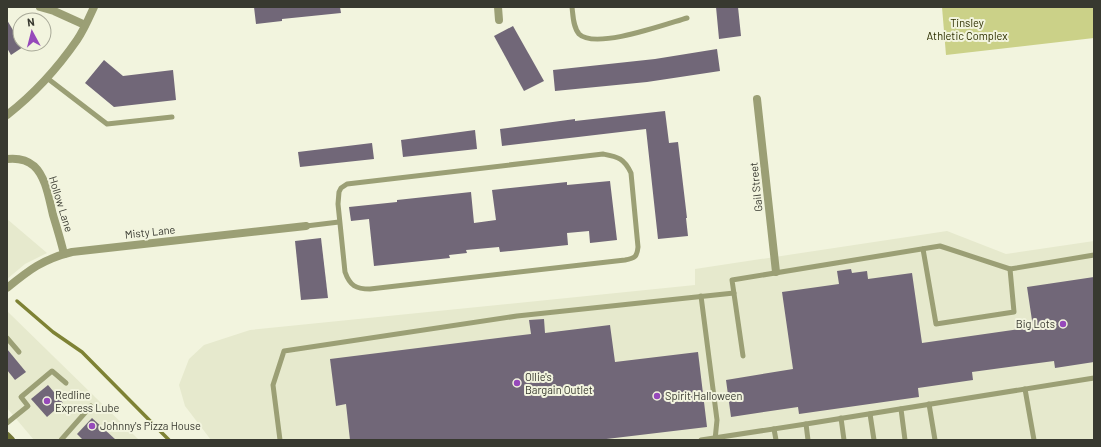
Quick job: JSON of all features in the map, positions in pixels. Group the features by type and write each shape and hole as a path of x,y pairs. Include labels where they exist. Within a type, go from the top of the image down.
{"main road":[{"path":"7,436 11,440"}],"street":[{"path":"40,7 59,13 85,25"},
{"path":"7,115 25,101 47,78 77,39 94,7"},
{"path":"498,7 499,20"},
{"name":"Gail Street","path":"757,99 776,272"},
{"name":"Hollow Lane","path":"7,159 21,159 34,166 39,172 48,194 64,254"},
{"name":"Misty Lane","path":"7,288 41,263 64,254 306,226"}],"lane":[{"path":"572,7 575,27 578,32 585,37 598,39 628,35 686,18"},
{"path":"47,78 106,124 172,117"},
{"path":"603,154 621,159 628,166 631,173 638,247 637,254 634,258 625,260 361,289 352,285 345,272 339,222 339,192 341,188 347,184 603,154"},
{"path":"306,226 339,222"},
{"path":"743,356 732,280 940,246 1010,269 1094,255"},
{"path":"923,249 936,324 1014,312 1010,269"},
{"path":"280,440 273,385 284,351 518,316 734,293"},
{"path":"702,296 717,420 715,439"},
{"path":"7,338 19,352"},
{"path":"7,423 28,406 21,397 52,371 66,383"},
{"path":"700,440 715,439 1094,378"},
{"path":"1025,389 1034,440"},
{"path":"929,404 935,440"},
{"path":"61,440 91,406"},
{"path":"901,409 905,440"},
{"path":"870,414 874,440"},
{"path":"841,418 844,440"},
{"path":"806,424 808,440"},
{"path":"774,429 776,440"},
{"path":"746,433 747,440"}],"shaded area":[{"path":"7,219 47,253 25,264 7,279"},
{"path":"947,231 1006,254 1094,241 1094,440 211,440 185,406 179,385 189,359 204,345 250,330 695,285 695,269"},
{"path":"7,311 139,440 34,440 7,408"}],"green space":[{"name":"Tinsley Athletic Complex","path":"942,7 1094,7 1094,38 946,55"}],"building":[{"path":"254,7 340,7 341,13 282,19 282,21 256,24"},
{"path":"716,7 738,7 741,36 719,39"},
{"path":"7,20 12,28 12,52 16,52 11,55 7,48"},
{"path":"513,26 544,81 524,91 494,36"},
{"path":"717,49 720,71 647,82 555,91 553,70 655,59"},
{"path":"104,60 123,76 173,70 176,100 114,107 85,83"},
{"path":"665,111 669,143 678,142 688,236 658,239 646,129 502,146 500,129 575,119 575,121"},
{"path":"475,130 477,149 403,157 401,140"},
{"path":"372,143 374,159 300,167 298,152"},
{"path":"610,181 617,240 590,243 589,231 567,233 568,245 500,252 499,247 466,250 467,253 449,255 450,258 374,266 369,219 351,221 349,207 471,192 474,223 496,220 492,190 567,182 567,185"},
{"path":"321,238 328,298 301,300 295,241"},
{"path":"851,269 852,273 867,271 868,279 912,273 922,343 1033,327 1027,287 1094,277 1094,362 1055,368 1054,361 972,372 973,380 918,388 919,397 799,414 798,407 731,417 726,380 793,369 782,292 839,284 837,271"},
{"name":"Ollie's Bargain Outlet","path":"544,319 545,333 610,325 615,362 698,352 707,427 598,440 350,440 346,404 336,406 330,359 531,334 529,320"},
{"path":"7,349 26,372 15,380 7,370"},
{"name":"Redline Express Lube","path":"48,385 63,403 47,417 31,399"},
{"name":"Johnny's Pizza House","path":"92,418 116,440 83,440 77,434"}],"waterway":[{"path":"17,301 53,332 82,352 169,440"}],"place":[{"name":"Big Lots","path":"1063,324"},
{"name":"Ollie's Bargain Outlet","path":"517,383"},
{"name":"Spirit Halloween","path":"657,396"},
{"name":"Redline Express Lube","path":"47,401"},
{"name":"Johnny's Pizza House","path":"92,426"}]}
